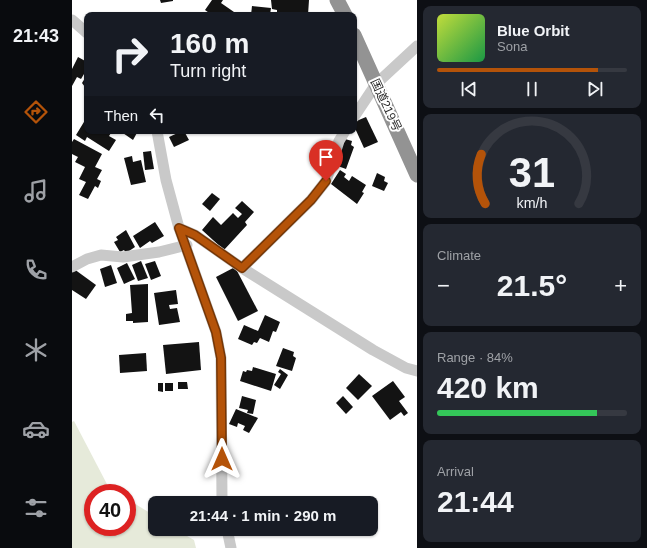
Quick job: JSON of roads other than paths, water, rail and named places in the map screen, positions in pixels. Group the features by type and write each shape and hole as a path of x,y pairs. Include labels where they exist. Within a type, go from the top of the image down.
{"highway":[{"path":"337,0 343,12"},
{"name":"国道219号","path":"357,42 417,175"}],"street":[{"path":"72,20 84,30"},
{"path":"357,112 376,84 417,46"},
{"path":"158,134 166,180 179,228 187,245 216,332 221,358 222,496"},
{"path":"242,268 311,200 326,181 339,141 343,134"},
{"path":"179,228 195,235 242,268 373,350 406,368 417,371"},
{"path":"72,267 87,259 101,255 123,257 159,252 187,245"},
{"path":"228,536 231,548"}]}
